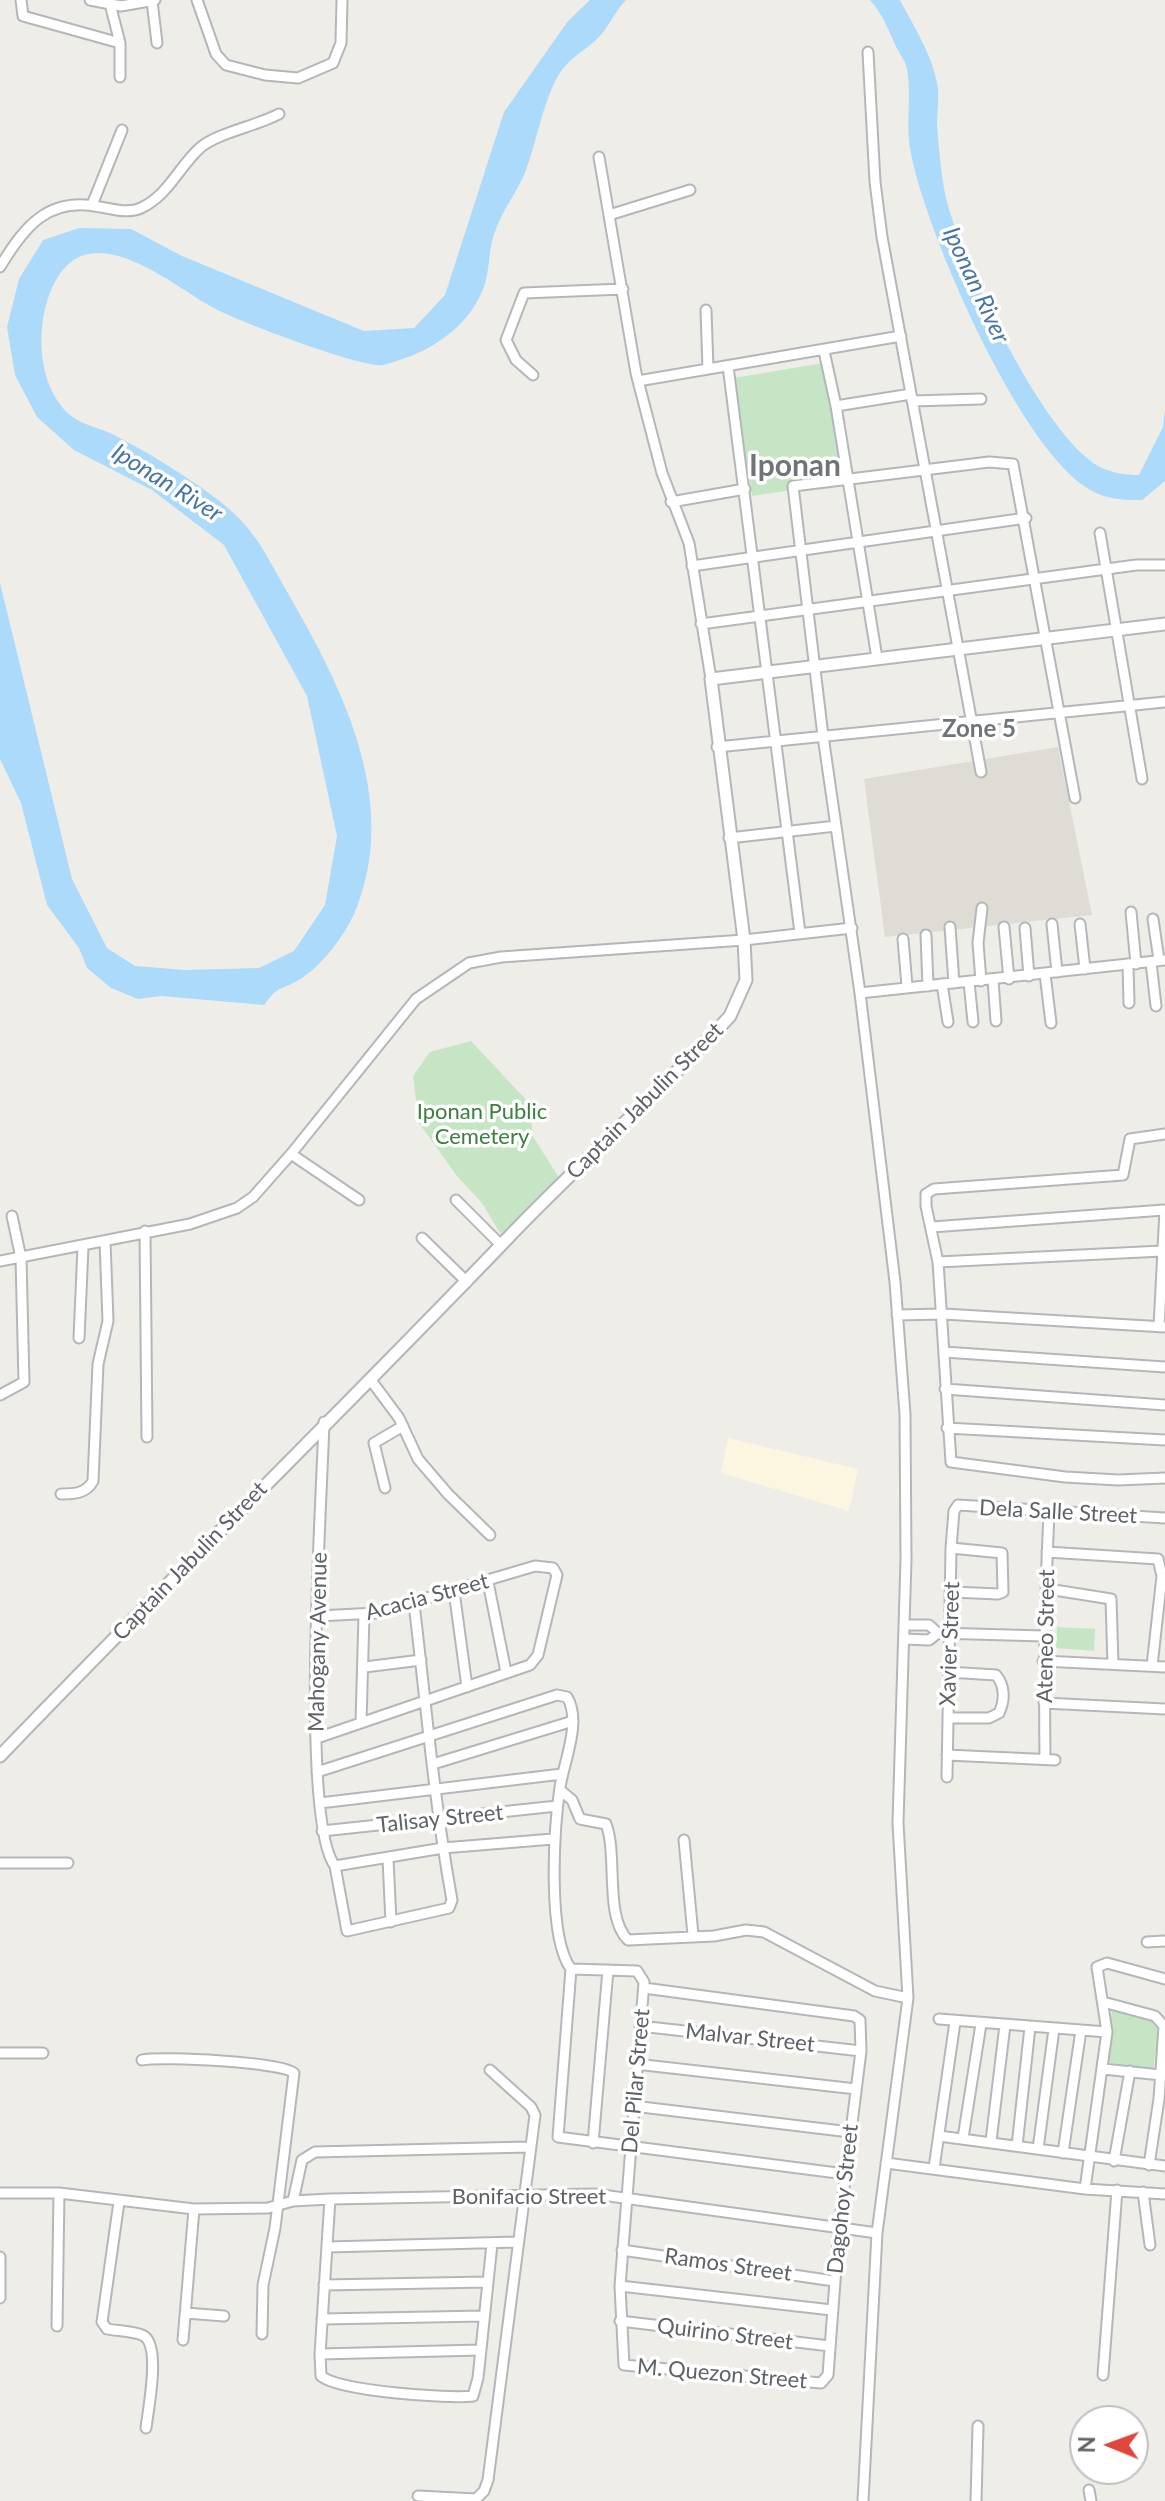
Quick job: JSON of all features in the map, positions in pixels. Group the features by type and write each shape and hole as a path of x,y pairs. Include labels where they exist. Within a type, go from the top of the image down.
{"street":[{"path":"21,0 23,16 120,43"},
{"path":"90,0 110,3 151,1 157,43"},
{"path":"197,0 216,54 226,65 265,75 298,78 333,63 341,43 342,0"},
{"path":"110,3 120,43 120,77"},
{"path":"868,52 875,182 981,772"},
{"path":"0,267 19,236 36,217 68,204 126,211 143,207 159,197 201,147 279,114"},
{"path":"92,205 122,130"},
{"path":"599,157 638,381 671,502 685,530 711,679 1165,624"},
{"path":"609,215 690,190"},
{"path":"533,375 516,360 506,340 522,295 623,289"},
{"path":"706,310 708,369"},
{"path":"638,381 901,336"},
{"path":"824,351 836,406 877,658"},
{"path":"728,366 800,933"},
{"path":"836,406 912,397 981,399"},
{"path":"863,2501 877,2233 908,1998 898,1823 904,1639 905,1414 897,1315 860,993 823,736 793,486 1009,461 1016,472 1026,518 1075,798"},
{"path":"671,502 745,489"},
{"path":"692,566 938,528 1026,518"},
{"path":"1100,533 1142,779"},
{"path":"701,624 866,600 1165,565"},
{"name":"Captain Jabulin Street","path":"0,1756 324,1422 730,1016 746,980 744,940 717,747 711,679"},
{"path":"717,747 1165,702"},
{"path":"729,838 836,826"},
{"path":"981,981 978,943 982,908"},
{"path":"1129,1003 1131,912"},
{"path":"1153,919 1158,961 1156,1006"},
{"path":"1052,924 1057,972"},
{"path":"1080,924 1085,969"},
{"path":"950,927 954,983"},
{"path":"1004,927 1009,979"},
{"path":"0,1261 190,1224 237,1208 253,1197 291,1154 416,999 469,963 501,957 744,940 852,928"},
{"path":"1025,928 1029,976"},
{"path":"926,935 928,986"},
{"path":"903,939 907,986"},
{"path":"860,993 1158,961"},
{"path":"1045,974 1051,1023"},
{"path":"993,980 996,1021"},
{"path":"969,982 973,1022"},
{"path":"942,984 948,1022"},
{"path":"1165,1134 1130,1139 1126,1172 1117,1176 934,1189 926,1194 943,1314 948,1456 958,1466 1105,1480 1165,1478"},
{"path":"291,1154 359,1200"},
{"path":"456,1200 501,1245"},
{"path":"897,1315 943,1314 1162,1327 1165,1210 932,1227"},
{"path":"0,1395 24,1382 21,1258 12,1216"},
{"path":"145,1231 147,1437"},
{"path":"422,1238 467,1282"},
{"path":"61,1494 75,1494 90,1487 93,1481 96,1378 108,1321 105,1241"},
{"path":"79,1338 83,1247"},
{"path":"938,1262 1162,1251"},
{"path":"944,1352 1165,1367"},
{"path":"370,1379 403,1426 418,1459 490,1535"},
{"path":"945,1389 1165,1405"},
{"name":"Mahogany Avenue","path":"324,1422 317,1738 322,1831 333,1863 344,1928 357,1931 391,1922"},
{"path":"385,1488 374,1443 403,1426"},
{"path":"947,1428 1165,1440"},
{"name":"Dela Salle Street","path":"954,1511 958,1505 1165,1518"},
{"name":"Xavier Street","path":"947,1777 948,1672 943,1633 952,1592 954,1511"},
{"name":"Ateneo Street","path":"947,1755 1050,1759 1043,1661 1049,1512"},
{"path":"951,1548 1002,1553 1005,1584 1003,1592 998,1594 952,1592"},
{"path":"1047,1552 1158,1559 1162,1576 1152,1666"},
{"name":"Acacia Street","path":"318,1616 364,1615 414,1604 535,1566 553,1568 557,1575 538,1655 530,1665 506,1672"},
{"path":"317,1738 506,1672 488,1582"},
{"path":"1048,1589 1111,1599 1113,1664"},
{"path":"454,1591 467,1687"},
{"path":"388,1859 391,1922 449,1908 452,1900 437,1819 431,1735 414,1604"},
{"path":"361,1723 365,1667 364,1615"},
{"path":"904,1625 929,1625 943,1633 1043,1636"},
{"path":"904,1639 929,1640 943,1633"},
{"path":"365,1667 421,1660"},
{"path":"1043,1661 1165,1667"},
{"path":"948,1672 996,1675 1001,1682 1003,1703 999,1713 989,1718 948,1718"},
{"path":"317,1772 557,1695 567,1697 572,1704 573,1721 553,1839 559,1949 571,1969 558,2132 561,2139 845,2174"},
{"path":"1044,1703 1165,1709"},
{"path":"433,1764 573,1721"},
{"path":"320,1803 562,1774"},
{"path":"560,1790 572,1800 580,1819 606,1824 611,1839 618,1929 624,1937 637,1941 714,1936 746,1930 764,1932 875,1991 908,1998"},
{"name":"Talisay Street","path":"322,1831 557,1806"},
{"path":"333,1863 388,1859 443,1848 553,1839"},
{"path":"684,1840 693,1935"},
{"path":"0,1863 68,1863"},
{"path":"1147,1942 1165,1941"},
{"path":"1085,2189 1107,2032 1099,1963 1165,1979"},
{"path":"571,1969 637,1971 643,1977 644,1988"},
{"path":"593,2143 608,1970"},
{"name":"Dagohoy Street","path":"644,1988 854,2016 860,2020 861,2051 839,2228 828,2375 821,2383"},
{"name":"Del Pilar Street","path":"624,2365 620,2286 644,1988"},
{"path":"1103,2002 1155,2016 1162,2022 1161,2119 1149,2165"},
{"path":"939,2019 1107,2032"},
{"path":"934,2168 955,2022"},
{"path":"963,2138 981,2024"},
{"path":"991,2141 1005,2025"},
{"name":"Malvar Street","path":"640,2026 861,2051"},
{"path":"1017,2146 1030,2027"},
{"path":"1038,2149 1054,2029"},
{"path":"1063,2153 1081,2030"},
{"path":"0,2053 43,2053"},
{"path":"142,2060 212,2061 292,2070 276,2207 263,2285 262,2334"},
{"path":"636,2064 856,2089"},
{"path":"1103,2069 1161,2075"},
{"path":"418,2496 465,2500 480,2497 484,2491 528,2147 534,2124 531,2107 490,2070"},
{"path":"1114,2161 1130,2071"},
{"path":"633,2106 850,2132"},
{"path":"939,2136 1165,2166"},
{"path":"293,2201 302,2160 315,2152 528,2147"},
{"path":"886,2163 1085,2189 1165,2194"},
{"path":"1103,2375 1117,2190"},
{"path":"1143,2192 1150,2245"},
{"name":"Bonifacio Street","path":"0,2193 59,2193 194,2209 276,2207 293,2201 330,2199 574,2193 877,2233"},
{"path":"57,2326 59,2193"},
{"path":"330,2199 320,2354 321,2376 334,2383 469,2397 477,2388 492,2244"},
{"path":"119,2202 102,2322 107,2329 143,2336 149,2343 153,2368 146,2428"},
{"path":"183,2340 194,2209"},
{"path":"328,2247 517,2242"},
{"name":"Ramos Street","path":"622,2250 834,2281"},
{"path":"0,2257 0,2298"},
{"path":"324,2285 488,2282"},
{"path":"620,2286 832,2310"},
{"path":"186,2313 224,2316"},
{"path":"322,2319 484,2316"},
{"name":"Quirino Street","path":"620,2321 830,2346"},
{"path":"320,2354 481,2350"},
{"name":"M. Quezon Street","path":"624,2365 821,2383"},
{"path":"976,2501 978,2426"},
{"path":"1089,2490 1091,2501"}],"shaded area":[{"path":"1058,747 1092,915 885,937 864,779"},
{"path":"728,1438 858,1469 849,1511 721,1473"}],"green space":[{"path":"823,363 845,482 752,496 734,378"},
{"name":"Iponan Public Cemetery","path":"471,1041 531,1105 532,1135 565,1187 507,1245 482,1203 457,1176 419,1123 413,1076 430,1052"},
{"path":"1057,1627 1095,1629 1094,1651 1056,1648"},
{"path":"1112,2009 1160,2020 1153,2071 1106,2062"}],"water":[{"name":"Iponan River","path":"590,0 626,0 599,37 570,61 558,76 547,100 524,175 494,235 480,297 460,325 432,346 383,365 351,359 225,313 136,262 114,255 93,253 75,259 59,275 51,289 42,323 41,341 46,377 53,393 74,418 139,448 210,494 238,517 257,540 309,630 345,706 359,745 368,785 372,826 368,866 357,907 347,928 316,967 276,991 264,1005 161,996 138,999 111,988 87,968 79,948 47,905 21,803 0,759 0,583 72,879 107,948 135,966 185,970 259,968 294,951 325,905 337,836 307,696 224,545 152,490 74,450 37,417 15,375 7,327 19,279 43,240 79,228 131,229 182,256 364,331 414,328 445,295 504,112 568,21"},
{"name":"Iponan River","path":"870,0 900,0 928,54 938,89 937,125 943,181 955,227 968,263 1007,344 1052,419 1076,447 1098,466 1118,473 1139,475 1163,427 1165,409 1165,481 1142,500 1112,498 1084,486 1058,462 1004,382 978,333 935,234 911,154 906,65 884,20"}],"district":[{"name":"Iponan","path":"795,466"},
{"name":"Zone 5","path":"979,729"}]}
